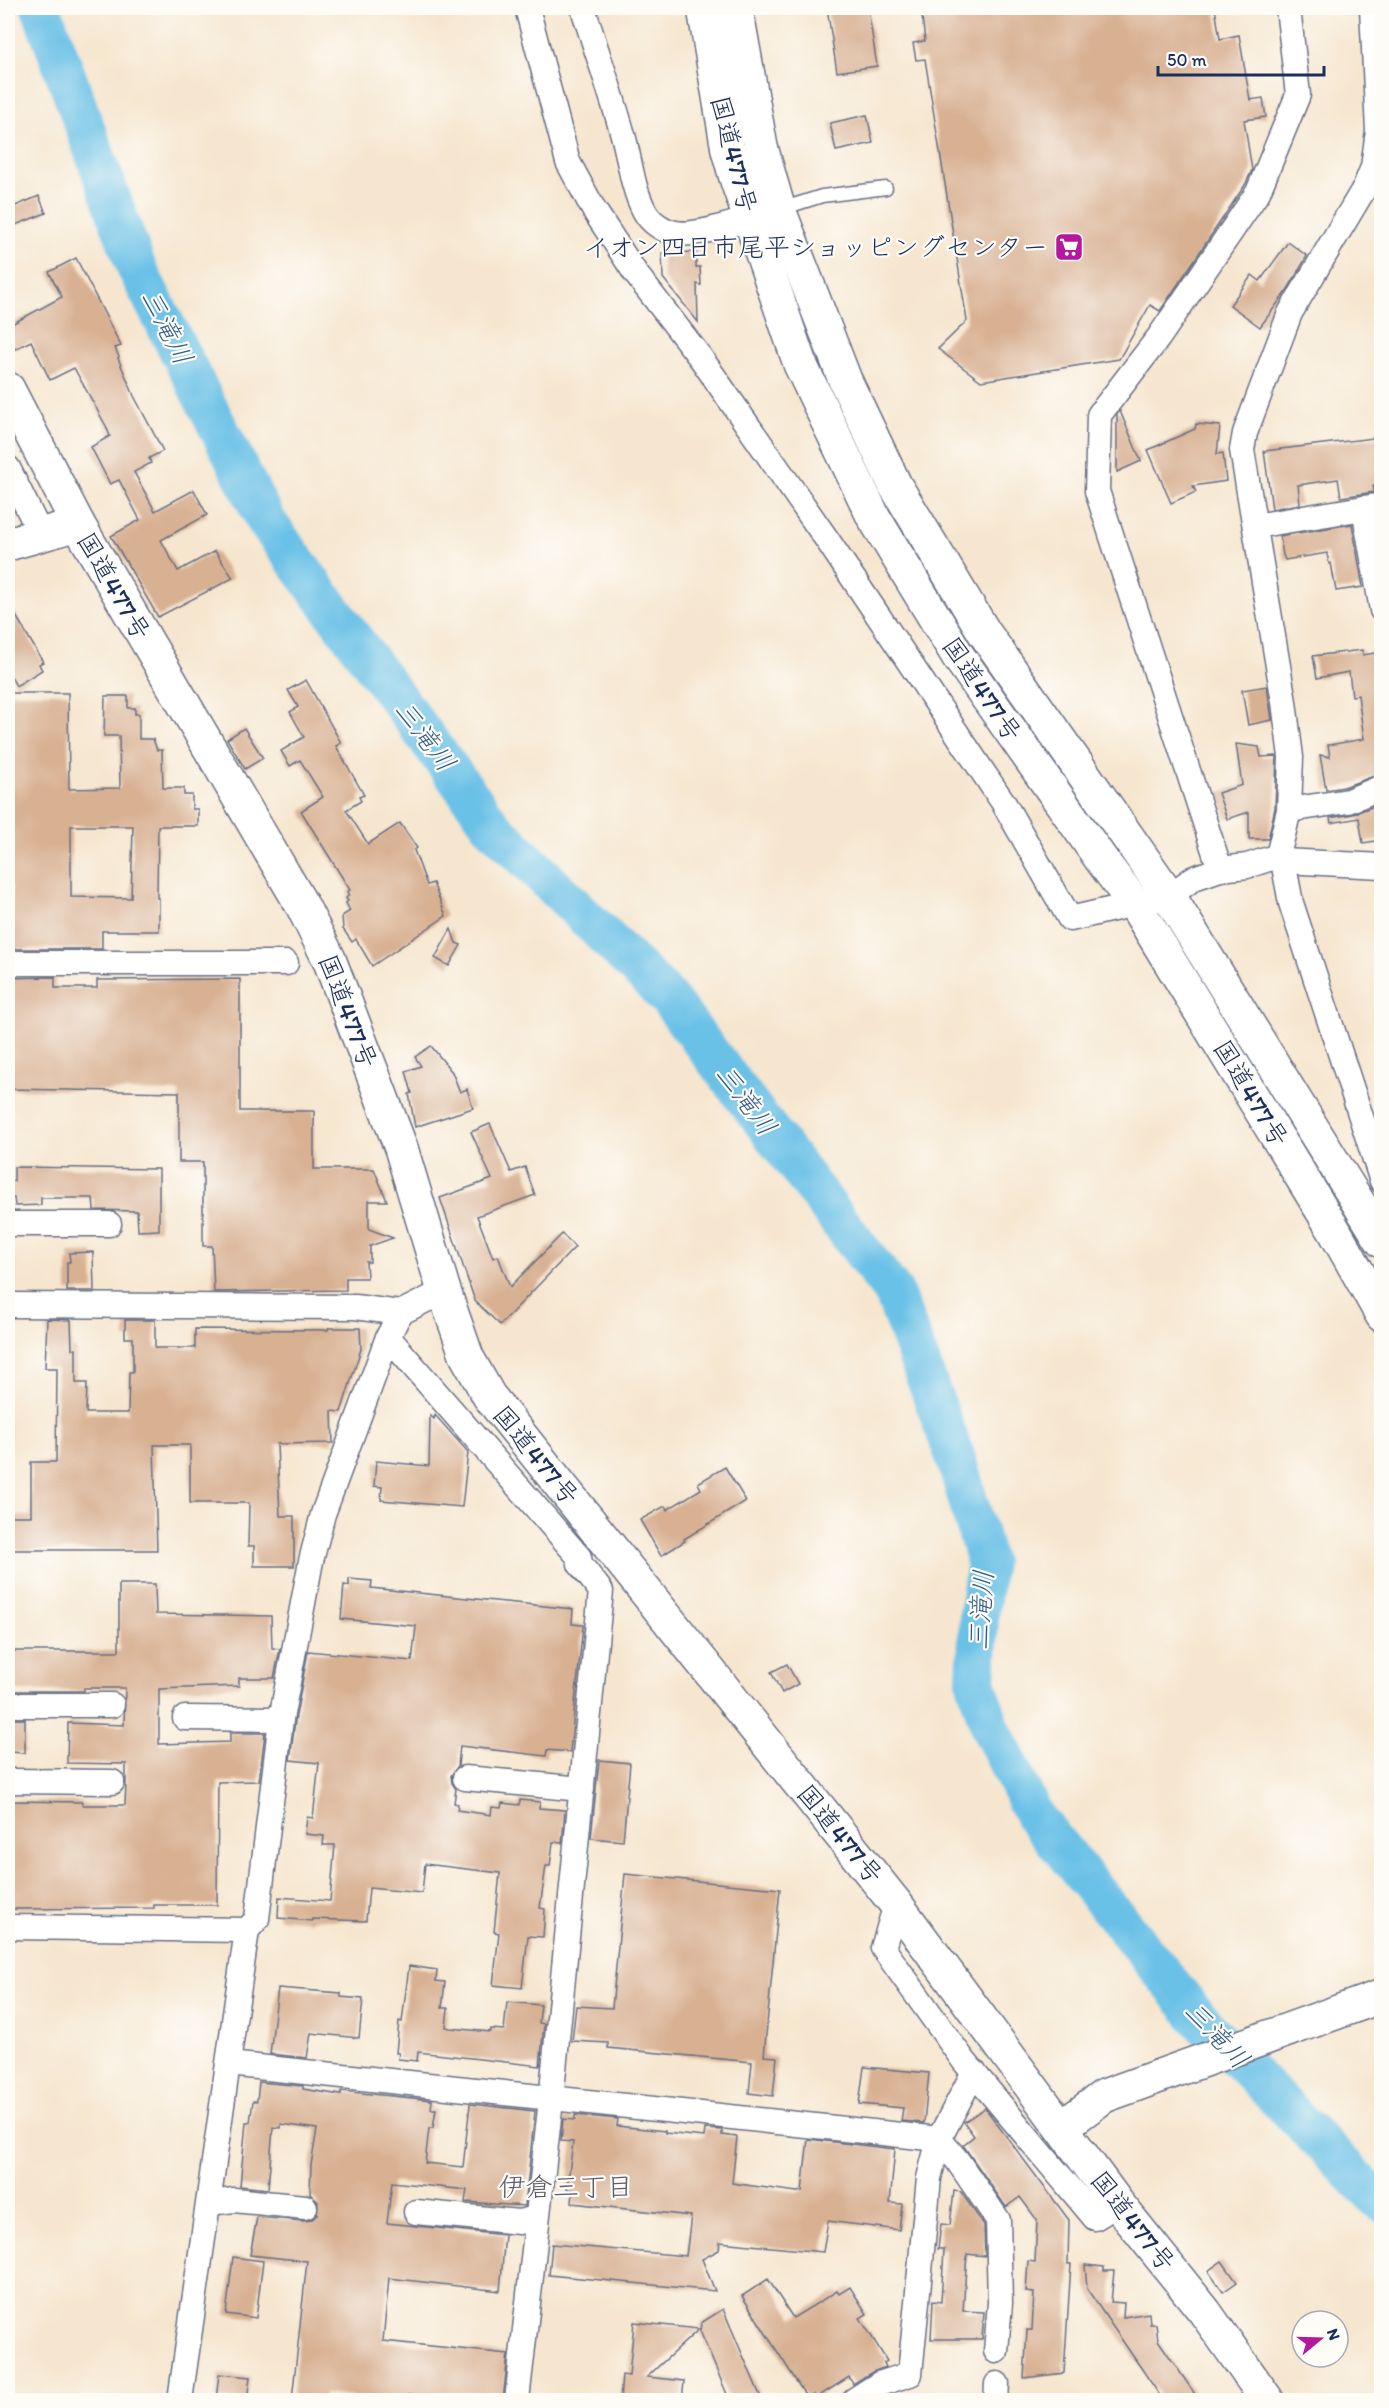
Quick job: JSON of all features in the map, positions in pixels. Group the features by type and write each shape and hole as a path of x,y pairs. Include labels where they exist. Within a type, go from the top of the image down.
{"main road":[{"name":"国道477号","path":"704,8 728,150 764,214 896,485 984,632 1169,897 1380,1232"},
{"name":"国道477号","path":"736,8 761,147 764,214 800,364 873,516 958,657 1134,903 1334,1230 1382,1315"},
{"name":"国道477号","path":"8,389 78,524 303,907 329,960 401,1148 444,1291 467,1357 489,1396 896,1904 1118,2204 1205,2312 1267,2400"},
{"path":"8,544 78,524"},
{"path":"1062,2127 1104,2096 1382,1996"}],"street":[{"path":"527,8 568,162 594,210 636,274 703,361 1003,801 1070,919 1169,897 1194,878 1220,869 1280,859 1382,866"},
{"path":"583,8 623,136 637,193 649,217 665,230 677,234 692,233 764,214"},
{"path":"1220,869 1097,491 1099,415 1159,337 1258,192 1298,95 1288,8"},
{"path":"1372,8 1377,131 1373,167 1365,187 1290,313 1245,433 1242,450 1291,757 1288,810 1280,859 1291,903 1382,1181"},
{"path":"8,468 41,535"},
{"path":"1255,526 1373,506 1382,610"},
{"path":"1288,810 1348,801 1382,787"},
{"path":"8,963 286,963"},
{"path":"8,1224 109,1224"},
{"path":"8,1305 355,1307 400,1313 444,1291"},
{"path":"180,2400 247,1930 257,1919 281,1719 311,1561 323,1514 388,1337 400,1313"},
{"path":"388,1337 579,1557 580,1564 601,1591 551,2100 517,2400"},
{"path":"8,1705 112,1705"},
{"path":"185,1718 281,1719"},
{"path":"465,1778 582,1789"},
{"path":"8,1781 112,1782"},
{"path":"896,1904 883,1948 974,2072 1095,2218 1118,2204"},
{"path":"8,1927 247,1930"},
{"path":"229,2064 551,2100 939,2139 957,2160 998,2220 1000,2303 996,2351"},
{"path":"855,2400 879,2384 910,2374 928,2178 939,2139 974,2072"},
{"path":"209,2203 234,2200 306,2207"},
{"path":"416,2212 519,2222 537,2218"}],"lane":[{"path":"764,214 822,196 886,188"}],"building":[{"path":"827,8 868,8 877,66 837,72"},
{"name":"イオン四日市尾平ショッピングセンター","path":"921,8 1215,8 1220,39 1239,35 1250,100 1263,98 1266,117 1244,120 1252,170 1245,185 1160,311 1150,305 1119,359 981,381 938,349 967,321 925,59 916,60 913,43 925,41"},
{"path":"867,115 873,143 836,151 830,123"},
{"path":"39,196 46,213 8,228 8,209"},
{"path":"1288,242 1307,256 1288,289 1260,327 1230,305 1252,275 1260,281"},
{"path":"696,252 696,267 700,267 701,285 697,284 698,322 663,278 662,253"},
{"path":"76,258 121,346 115,348 118,358 134,396 163,451 149,458 151,463 134,472 155,511 194,490 207,515 161,540 178,571 215,551 233,578 158,617 111,536 140,520 119,480 110,484 91,447 110,436 106,426 74,368 50,380 31,341 15,349 8,335 8,326 62,297 49,272"},
{"path":"1120,411 1141,461 1117,472 1117,414"},
{"path":"1196,424 1220,426 1217,454 1223,453 1226,481 1193,486 1196,492 1171,503 1148,450 1195,429"},
{"path":"1382,437 1382,485 1373,486 1374,492 1341,497 1338,479 1298,485 1300,504 1272,509 1264,451"},
{"path":"1352,524 1363,587 1336,591 1327,553 1285,560 1280,536"},
{"path":"8,602 43,662 39,664 42,670 16,686 8,671"},
{"path":"1362,650 1363,655 1382,652 1382,773 1344,787 1326,790 1320,755 1330,757 1328,745 1364,739 1358,695 1352,696 1349,672 1317,678 1313,656"},
{"path":"306,680 341,743 336,746 364,795 359,797 361,801 346,810 368,844 400,823 417,848 414,850 427,885 433,883 446,916 372,966 356,939 352,942 343,929 342,916 350,911 346,898 350,890 301,811 323,797 300,760 290,766 281,751 304,737 290,712 298,707 288,690"},
{"path":"1267,686 1272,720 1248,725 1242,690"},
{"path":"8,693 68,693 69,789 120,788 119,736 104,736 105,696 128,696 128,708 135,708 135,714 139,714 139,739 153,739 157,750 162,750 163,788 184,788 184,795 192,795 192,809 198,809 198,826 158,826 159,931 102,931 102,949 9,949 9,925 12,925 12,886 8,886","holes":["71,826 133,826 131,898 71,897"]},
{"path":"244,728 263,758 245,769 227,739"},
{"path":"1236,744 1259,747 1261,757 1277,756 1275,808 1268,839 1249,839 1249,812 1227,819 1218,793 1242,785"},
{"path":"1382,803 1382,840 1363,843 1359,818 1331,823 1330,818 1353,814"},
{"path":"451,929 456,943 461,945 449,966 435,958"},
{"path":"55,977 55,988 97,988 97,980 240,979 240,1111 314,1111 314,1169 374,1169 387,1201 369,1201 369,1229 393,1238 370,1246 370,1262 366,1262 367,1278 346,1278 346,1290 214,1292 212,1246 203,1246 203,1162 179,1162 179,1092 8,1089 8,978"},
{"path":"431,1046 452,1072 460,1092 467,1089 473,1108 415,1127 409,1094 412,1093 406,1071 421,1066 415,1057"},
{"path":"490,1124 511,1172 525,1167 535,1195 477,1216 493,1258 498,1256 510,1287 562,1234 575,1247 500,1325 475,1301 440,1198 492,1179 471,1132"},
{"path":"14,1167 159,1169 159,1230 138,1231 137,1211 94,1210 93,1198 41,1198 41,1205 15,1206 14,1198 8,1198 8,1181 14,1181"},
{"path":"93,1252 94,1291 67,1291 69,1253"},
{"path":"47,1319 71,1320 72,1349 76,1349 76,1383 87,1383 86,1413 128,1413 129,1372 133,1372 133,1338 125,1338 125,1320 155,1320 155,1348 195,1348 195,1329 328,1330 328,1328 360,1328 361,1349 341,1412 332,1411 333,1443 277,1444 280,1516 294,1516 294,1566 254,1566 254,1546 248,1546 249,1503 190,1503 190,1445 154,1445 157,1550 8,1550 8,1516 31,1516 31,1462 56,1462 57,1368 45,1368"},
{"path":"430,1415 434,1419 435,1415 468,1452 462,1507 381,1500 382,1487 374,1486 376,1461 429,1466"},
{"path":"725,1467 746,1501 661,1556 640,1520 665,1506 667,1510 701,1489 698,1483"},
{"path":"349,1579 372,1581 371,1588 573,1609 572,1624 583,1625 570,1752 547,1750 546,1756 460,1746 458,1766 451,1776 456,1789 454,1803 458,1804 457,1810 491,1815 492,1807 501,1808 502,1803 519,1805 520,1800 540,1802 539,1808 565,1810 562,1843 553,1842 550,1866 546,1866 540,1908 545,1909 543,1937 528,1936 522,1988 493,1985 499,1933 494,1932 500,1873 425,1864 422,1893 369,1888 366,1921 312,1919 312,1921 278,1918 279,1897 330,1901 335,1845 323,1845 324,1836 305,1834 307,1817 313,1818 319,1763 290,1760 308,1651 412,1661 416,1626 341,1619 344,1585 349,1586"},
{"path":"119,1584 155,1584 156,1614 271,1616 272,1648 280,1649 274,1678 239,1678 239,1686 159,1689 159,1744 230,1742 230,1733 265,1733 259,1781 218,1782 217,1905 8,1909 9,1801 125,1805 126,1764 67,1763 68,1723 124,1725 125,1688 84,1688 84,1691 8,1691 8,1651 119,1651"},
{"path":"787,1664 798,1684 782,1693 771,1672"},
{"path":"8,1719 25,1719 25,1753 8,1752"},
{"path":"599,1760 630,1763 623,1841 591,1838"},
{"path":"625,1874 780,1889 764,2056 777,2057 773,2096 749,2093 752,2062 608,2048 608,2043 572,2041 576,2006 612,2008"},
{"path":"409,1966 437,1970 436,1981 445,1982 442,2008 448,2008 446,2027 490,2032 491,2029 504,2030 507,2002 541,2005 539,2023 544,2024 540,2066 418,2052 417,2061 398,2059 399,2053 396,2053 399,2021 402,2022"},
{"path":"278,1988 341,1993 341,1997 363,1999 359,2038 311,2033 307,2058 270,2054"},
{"path":"864,2067 929,2073 924,2123 901,2121 903,2108 859,2104"},
{"path":"259,2082 303,2086 303,2089 341,2095 341,2091 432,2100 431,2109 436,2109 433,2128 429,2128 425,2163 463,2167 470,2104 535,2111 525,2206 465,2202 467,2190 392,2182 387,2223 505,2235 500,2291 389,2278 383,2341 508,2354 503,2400 469,2400 409,2395 408,2400 379,2400 324,2394 324,2400 292,2400 307,2261 250,2255 257,2217 304,2221 311,2220 317,2215 318,2202 310,2194 311,2165 317,2129 281,2124 281,2128 273,2127 268,2189 240,2186 246,2122 250,2122 253,2101 257,2101"},
{"path":"985,2108 1069,2220 1068,2264 1071,2264 1064,2373 1024,2378 1027,2330 1032,2330 1034,2293 1026,2292 1028,2261 1035,2262 1037,2220 1020,2197 1006,2207 963,2145 974,2136 964,2122"},
{"path":"575,2115 618,2119 617,2126 704,2137 705,2129 722,2130 722,2135 737,2137 732,2183 797,2192 802,2191 808,2139 895,2149 890,2203 902,2204 899,2230 828,2221 823,2252 720,2242 719,2250 702,2259 715,2291 549,2275 552,2244 686,2256 691,2216 572,2203 573,2190 567,2189 573,2142 561,2141 563,2119 575,2120"},
{"path":"954,2191 961,2192 984,2225 985,2256 967,2254 963,2311 984,2312 982,2339 931,2339 933,2301 941,2302 944,2249 938,2249 941,2224 950,2225"},
{"path":"233,2257 263,2261 256,2318 226,2314"},
{"path":"1222,2261 1237,2282 1223,2292 1208,2271"},
{"path":"1085,2265 1104,2267 1104,2271 1114,2271 1111,2302 1124,2303 1123,2317 1149,2313 1150,2324 1156,2324 1158,2340 1199,2400 1163,2400 1087,2289"},
{"path":"768,2279 793,2318 837,2291 839,2294 850,2287 867,2314 860,2318 887,2361 884,2363 886,2367 872,2372 853,2384 849,2377 816,2398 814,2394 807,2398 742,2296"},
{"path":"723,2309 762,2400 740,2400 737,2395 729,2399 700,2331 701,2323"},
{"path":"634,2322 699,2329 647,2377 684,2381 682,2400 620,2400 622,2375 629,2376"},
{"path":"219,2374 250,2377 247,2400 216,2400"}],"waterway":[{"name":"三滝川","path":"41,8 137,269 266,521 492,826 668,998 894,1293 956,1459 986,1562 979,1614 976,1682 990,1727 1033,1814 1206,2027 1382,2204"}],"place":[{"name":"イオン四日市尾平ショッピングセンター","path":"1069,247"}],"district":[{"name":"伊倉三丁目","path":"566,2187"}]}
